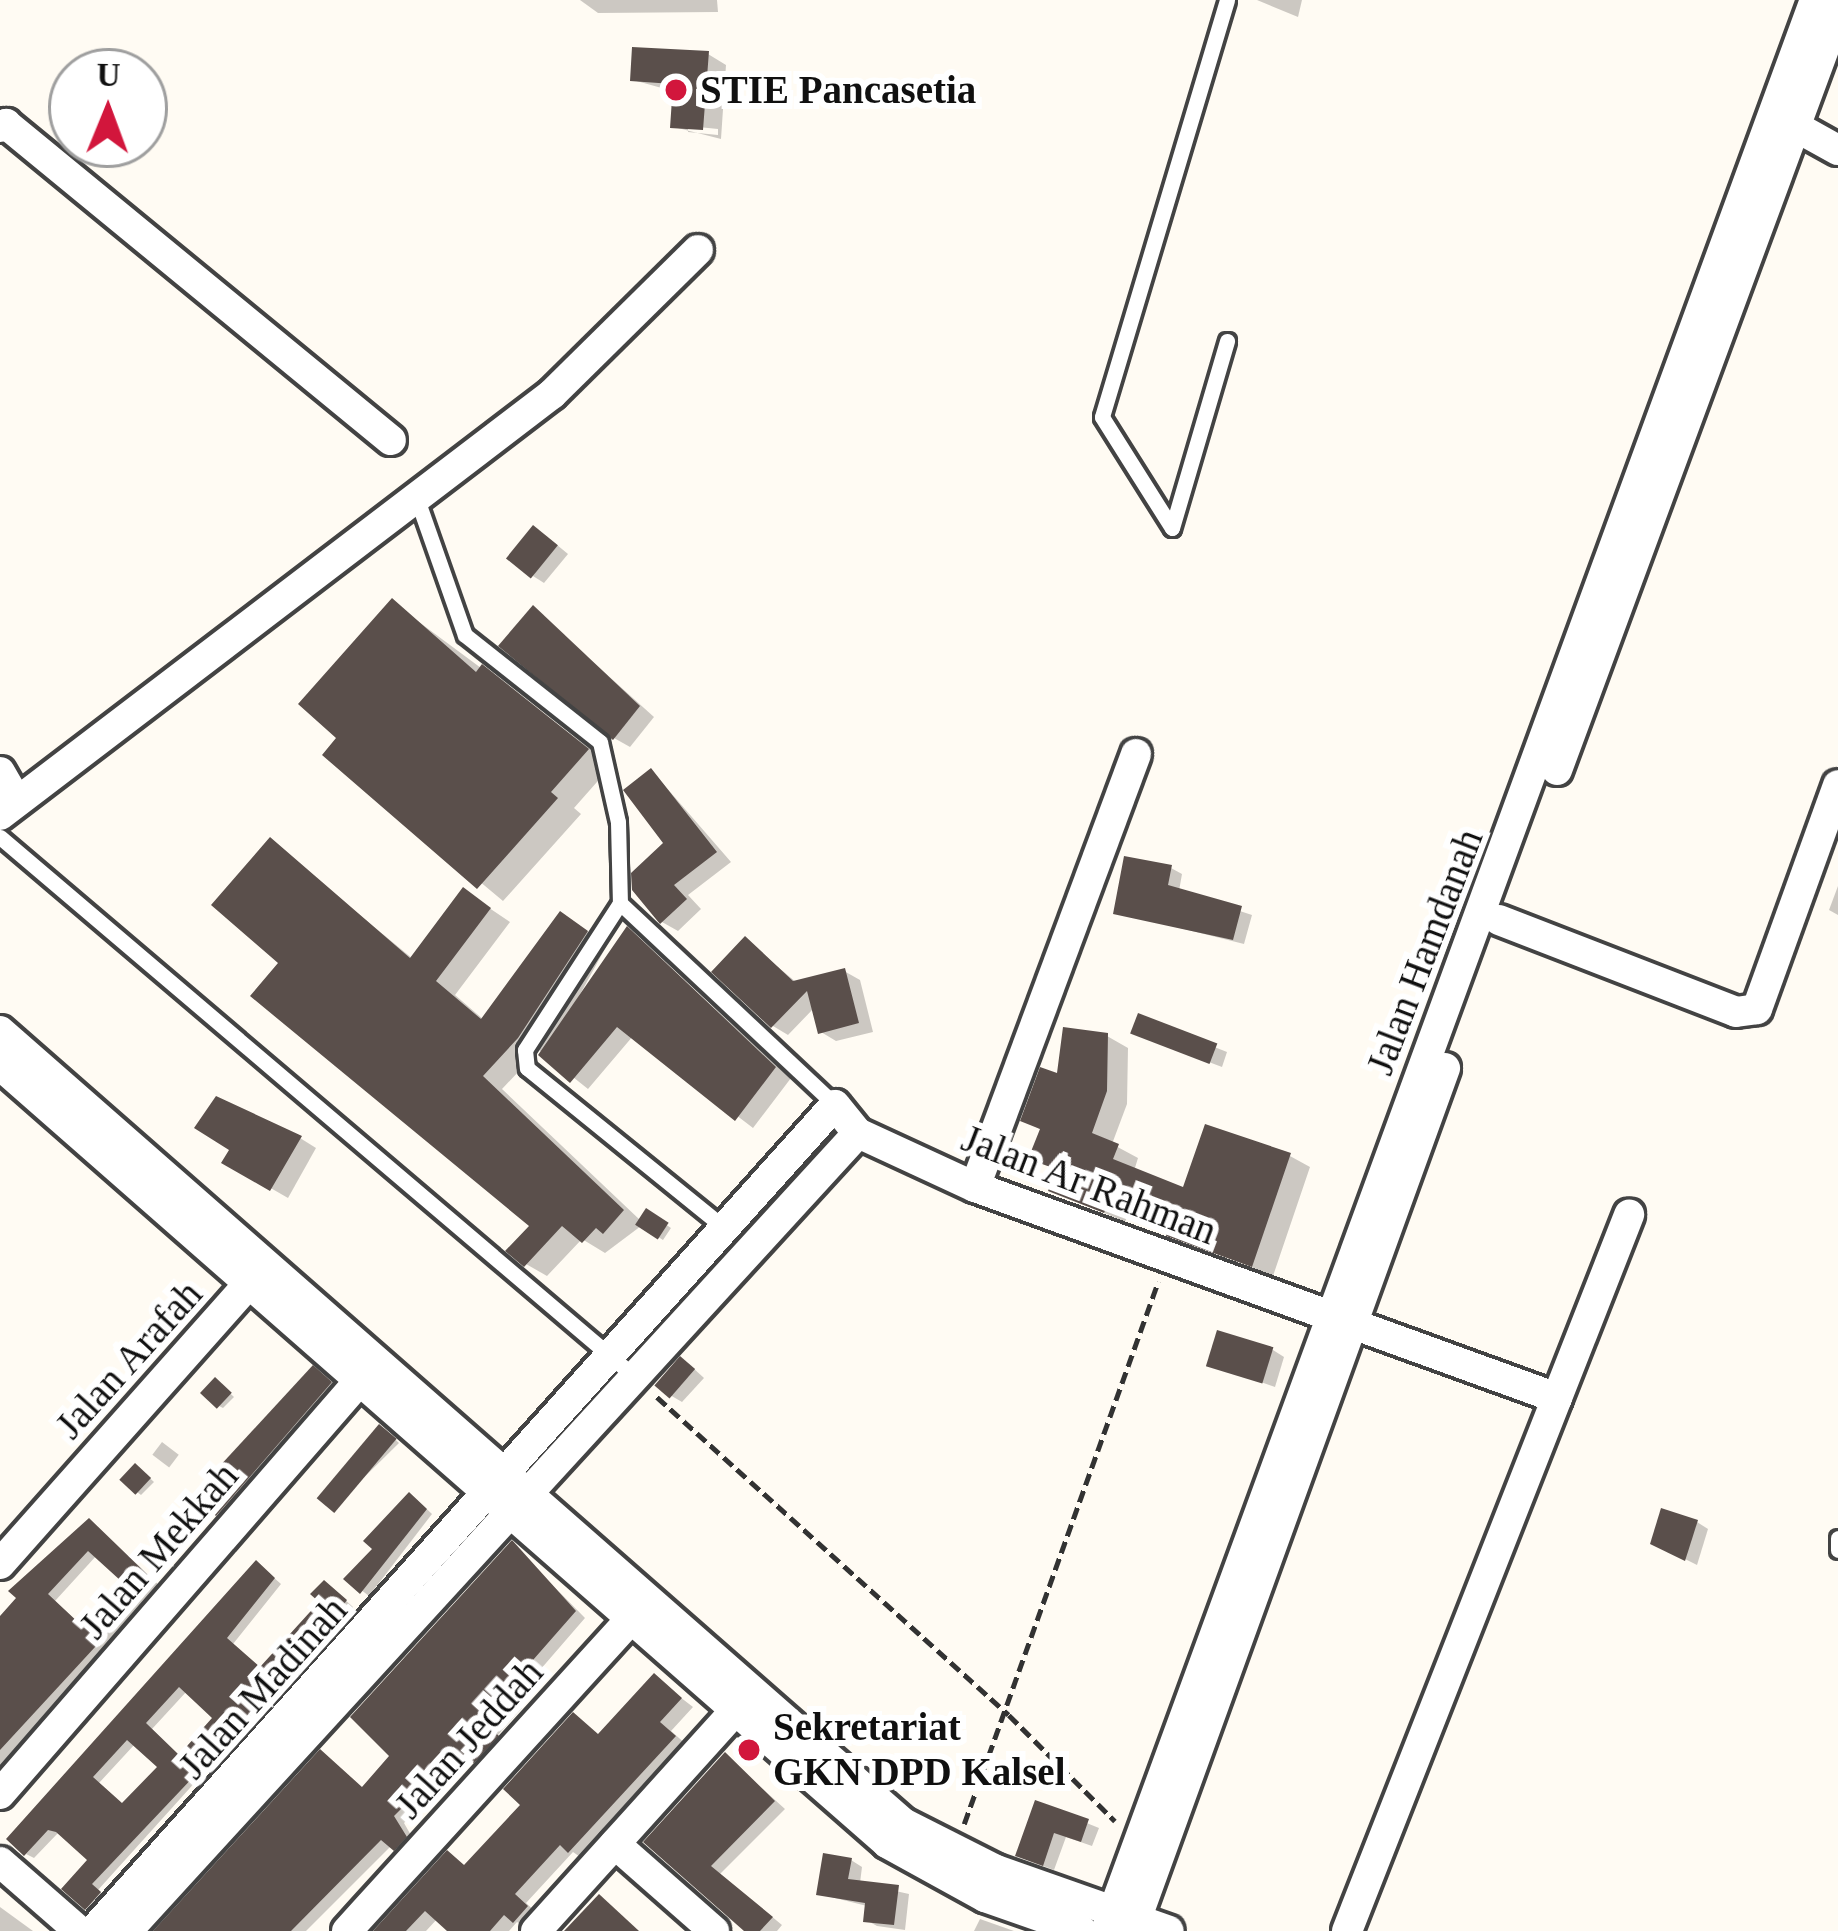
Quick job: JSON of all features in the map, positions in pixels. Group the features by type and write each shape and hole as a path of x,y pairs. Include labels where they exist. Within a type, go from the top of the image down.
{"street":[{"name":"Jalan Hamdanah","path":"1122,1923 1339,1322 1499,920 1789,122 1815,0"},
{"name":"Jalan Hamdanah","path":"1122,1923 1138,1844 1789,122 1838,11"},
{"path":"1789,122 1838,150"},
{"path":"0,128 6,124 391,440"},
{"path":"0,772 9,808 552,394 698,250"},
{"path":"975,1186 1136,754"},
{"path":"1499,920 1736,1012 1757,1009 1838,785"},
{"path":"0,1031 259,1273 743,1702 887,1843 985,1898 1082,1931"},
{"path":"0,1065 259,1273"},
{"path":"507,1493 607,1355 835,1105"},
{"name":"Jalan Ar Rahman","path":"835,1105 858,1133 975,1186 1557,1398"},
{"path":"507,1493 635,1377 858,1133"},
{"path":"1347,1931 1629,1215"},
{"name":"Jalan Arafah","path":"0,1564 259,1273"},
{"path":"674,1281 705,1301"},
{"name":"Jalan Mekkah","path":"0,1794 369,1369"},
{"name":"Jalan Madinah","path":"93,1931 507,1493"},
{"name":"Jalan Madinah","path":"127,1931 507,1493"},
{"name":"Jalan Jeddah","path":"347,1931 640,1609"},
{"path":"743,1702 903,1823 1122,1923 1169,1931"},
{"path":"536,1931 743,1702"},
{"path":"615,1844 714,1931"},
{"path":"0,1862 80,1931"}],"lane":[{"path":"1227,0 1102,417 1172,528 1227,341"},
{"path":"417,499 465,635 600,742 619,822 620,903 525,1050 527,1068 724,1227"},
{"path":"0,837 635,1377"},
{"path":"620,903 835,1105"},
{"path":"1838,1538 1838,1550"}],"path":[{"path":"954,1849 1009,1715 1166,1259"},
{"path":"635,1377 1009,1715 1138,1844"}],"building":[{"path":"632,47 709,51 703,130 670,128 673,84 630,81"},
{"path":"533,525 558,545 531,579 506,558"},
{"path":"392,598 476,672 482,664 589,749 551,792 558,798 477,889 322,755 336,738 298,704"},
{"path":"533,605 640,706 613,740 498,646"},
{"path":"651,768 717,852 674,885 687,899 660,924 632,890 631,873 663,843 623,790"},
{"path":"270,837 410,958 463,887 491,908 436,981 481,1019 560,911 588,931 518,1038 483,1076 624,1210 603,1234 596,1228 582,1243 562,1226 524,1267 505,1251 529,1226 250,996 278,963 211,905"},
{"path":"1124,856 1172,865 1168,885 1242,906 1233,940 1113,914"},
{"path":"627,926 776,1067 735,1121 617,1027 570,1083 538,1055"},
{"path":"745,936 793,981 845,968 859,1023 818,1034 807,991 771,1028 711,972"},
{"path":"1138,1013 1217,1043 1209,1064 1130,1034"},
{"path":"1063,1027 1108,1033 1107,1091 1092,1133 1119,1144 1113,1159 1183,1187 1205,1124 1291,1153 1252,1267 1166,1236 1176,1206 1116,1183 1104,1213 1048,1191 1056,1169 1028,1159 1040,1129 1020,1121 1040,1067 1057,1073"},
{"path":"216,1096 302,1136 270,1191 221,1163 229,1150 194,1128"},
{"path":"646,1208 669,1223 658,1239 635,1225"},
{"path":"1217,1330 1273,1347 1262,1384 1206,1366"},
{"path":"680,1356 695,1369 670,1399 654,1385"},
{"path":"313,1365 332,1382 216,1516 193,1495"},
{"path":"215,1377 232,1393 217,1409 200,1393"},
{"path":"379,1424 397,1439 334,1513 317,1498"},
{"path":"135,1463 151,1478 135,1495 119,1480"},
{"path":"409,1492 427,1509 360,1594 343,1579 372,1549 363,1541"},
{"path":"1661,1508 1698,1520 1685,1561 1650,1544"},
{"path":"89,1518 155,1582 0,1750 0,1616 16,1598 8,1591","holes":["88,1551 121,1581 81,1625 48,1594"]},
{"path":"512,1540 576,1611 505,1692 514,1700 489,1727 499,1736 474,1763 458,1752 394,1816 407,1837 394,1851 381,1840 291,1931 153,1931 320,1749 362,1787 389,1756 350,1717"},
{"path":"256,1560 275,1578 227,1638 260,1667 319,1602 310,1594 324,1580 347,1600 305,1659 92,1884 101,1892 85,1910 61,1889 87,1860 56,1832 48,1830 24,1856 6,1839","holes":["179,1687 212,1718 179,1755 146,1723","127,1740 157,1767 122,1803 93,1777"]},
{"path":"654,1673 682,1698 660,1722 676,1736 568,1853 560,1845 515,1894 528,1906 513,1923 504,1915 490,1931 447,1931 425,1911 406,1931 373,1931 447,1850 464,1865 520,1805 503,1789 573,1712 598,1734"},
{"path":"725,1752 775,1801 711,1866 773,1917 760,1931 744,1931 643,1842"},
{"path":"1035,1800 1089,1819 1081,1842 1054,1833 1043,1866 1015,1856"},
{"path":"823,1853 852,1858 848,1879 899,1885 894,1925 863,1922 865,1903 816,1895"},
{"path":"599,1894 639,1931 564,1931"}],"place":[{"name":"STIE Pancasetia","path":"676,90"},
{"name":"Sekretariat GKN DPD Kalsel","path":"749,1750"}]}
